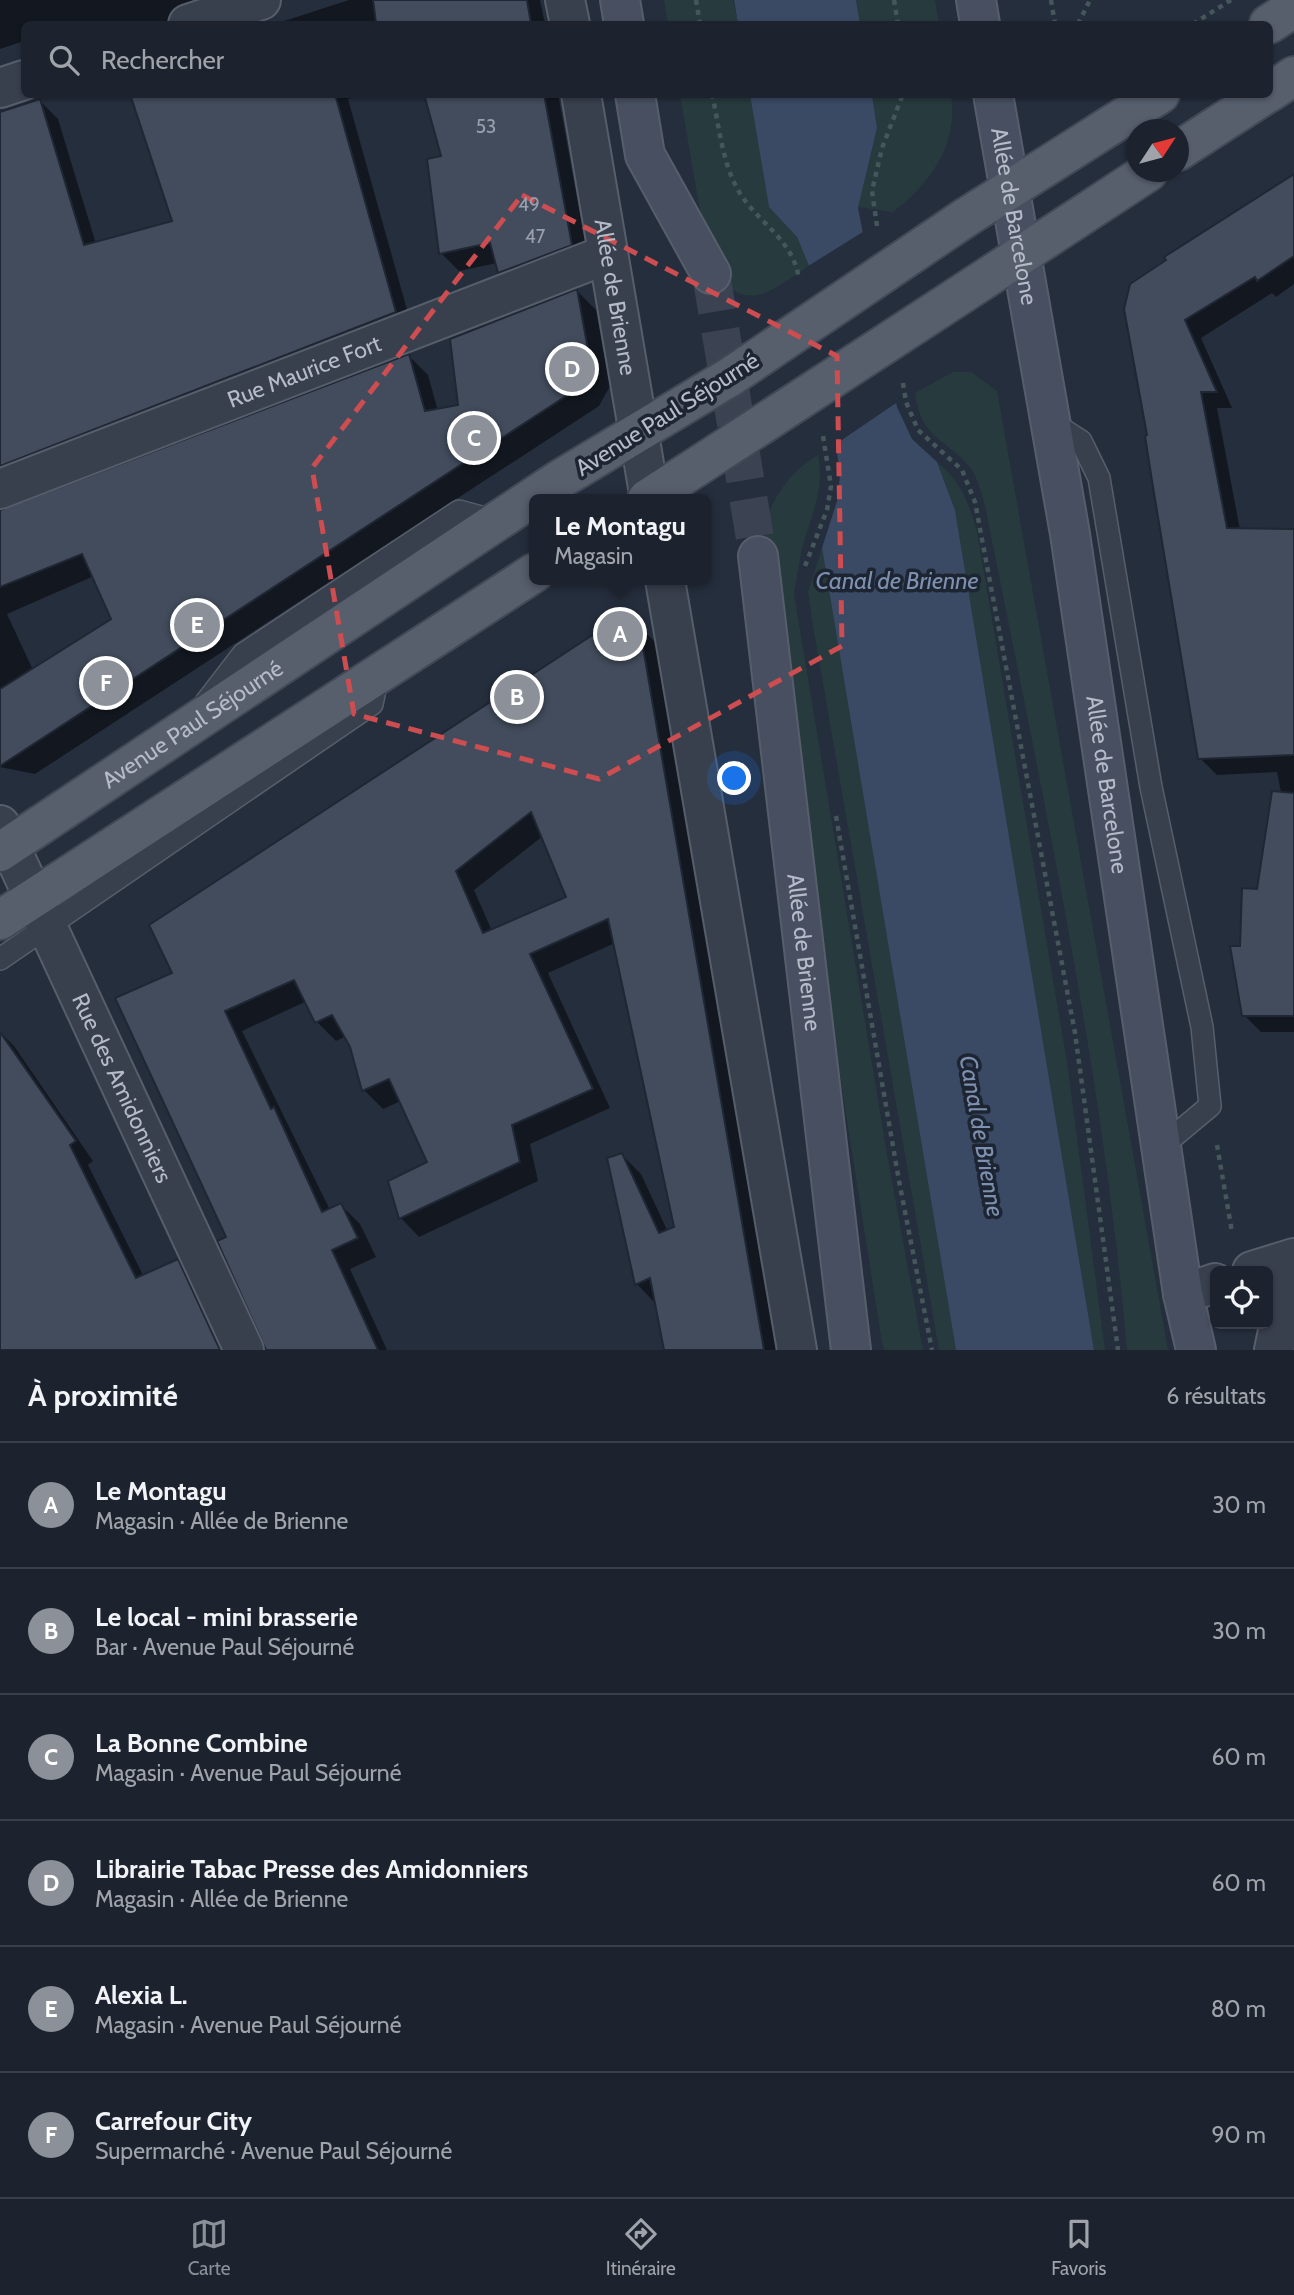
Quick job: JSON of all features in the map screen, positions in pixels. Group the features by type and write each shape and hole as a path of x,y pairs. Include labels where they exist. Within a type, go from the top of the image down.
{"main road":[{"path":"1273,21 1294,8"},
{"path":"1273,90 1294,76"},
{"name":"Avenue Paul Séjourné","path":"541,494 730,377 965,218 1154,98"},
{"path":"1189,144 1260,98"},
{"path":"657,494 1132,182"},
{"name":"Avenue Paul Séjourné","path":"3,841 187,727 529,502"},
{"path":"0,920 40,913 378,674 529,576"}],"street":[{"path":"197,21 261,0"},
{"path":"565,0 569,21"},
{"path":"620,0 624,21"},
{"path":"976,0 980,21"},
{"path":"0,88 21,81"},
{"name":"Allée de Brienne","path":"582,98 648,494"},
{"path":"636,98 645,155 711,274"},
{"name":"Allée de Barcelone","path":"994,98 1070,534 1161,1147 1199,1289 1196,1350"},
{"name":"Rue Maurice Fort","path":"0,489 608,254"},
{"name":"Allée de Brienne","path":"758,556 851,1350"},
{"path":"666,585 797,1350"},
{"name":"Rue des Amidonniers","path":"3,841 40,913 244,1350"},
{"path":"1243,1257 1294,1258"},
{"path":"1274,1350 1280,1321 1294,1283"}],"lane":[{"name":"Allée de Barcelone","path":"1050,421 1081,441 1100,478 1151,787 1202,1027 1210,1106"},
{"path":"0,959 40,913"},
{"path":"1161,1147 1210,1106"}],"path":[{"path":"696,0 700,21"},
{"path":"894,0 898,21"},
{"path":"1051,0 1054,21"},
{"path":"1080,21 1090,0"},
{"path":"1198,21 1231,0"},
{"path":"713,98 729,172 739,192 789,247 799,281"},
{"path":"878,230 872,191 882,148 901,98"},
{"path":"902,375 906,402 918,430 962,470 975,502 1075,1033 1118,1350"},
{"path":"804,576 827,510 831,486 822,431"},
{"path":"835,809 899,1181 932,1350"},
{"path":"1210,1106 1243,1257"}],"highlighted area":[{"path":"522,195 837,356 842,646 599,779 354,714 312,468"}],"green space":[{"path":"664,0 733,0 737,21 668,21"},
{"path":"856,0 935,0 938,21 860,21"},
{"path":"681,98 751,98 769,207 797,237 809,266 771,290 749,295 725,286 711,274"},
{"path":"872,98 951,98 951,130 939,161 919,189 893,212 858,207 877,128"},
{"path":"953,372 971,372 997,391 1168,1350 1127,1350 1116,1243 1086,1030 984,501 972,470 929,430 918,409 915,393"},
{"path":"818,455 819,490 803,545 794,594 887,1154 923,1350 884,1350 882,1343 757,548 765,520 778,495 795,473"},
{"path":"937,462 953,477 963,493 977,531 1067,1062 1105,1350 1094,1350 955,510"},
{"path":"822,548 956,1350 939,1350 812,620 808,592"}],"water":[{"path":"734,0 856,0 860,21 738,21"},
{"name":"Canal de Brienne","path":"751,98 872,98 877,128 858,208 897,407 912,439 937,462 955,510 1094,1350 956,1350 822,548 838,498 840,473 809,266 797,237 769,207"}],"pier":[{"path":"866,230 899,401 833,446 805,268"}],"building":[{"path":"373,0 527,0 530,21 376,21"},
{"path":"131,98 336,98 396,312 0,466 0,112 40,99 84,245 172,221"},
{"path":"425,98 545,98 572,245 498,273 490,243 439,254 427,159 441,156"},
{"path":"1294,174 1294,256 1257,281 1255,277 1185,320 1217,392 1201,392 1227,528 1294,529 1294,755 1198,759 1152,481 1147,435 1124,309 1130,284 1166,260 1164,257"},
{"path":"577,289 591,366 580,387 0,766 0,689 111,619 82,554 0,587 0,510 409,354 425,411 458,405 450,339"},
{"path":"620,617 639,624 764,1350 664,1350 650,1278 635,1285 607,1158 622,1153 659,1233 674,1227 608,919 530,954 593,1089 512,1125 520,1162 399,1219 388,1181 427,1162 389,1079 362,1091 350,1047 332,1015 315,1023 294,980 225,1011 271,1109 274,1107 322,1212 341,1203 358,1238 332,1250 378,1350 266,1350 217,1241 226,1237 115,998 172,973 149,925","holes":["531,812 566,897 483,933 456,871"]},
{"path":"1272,791 1294,793 1294,1016 1242,1016 1230,946 1240,946 1242,888 1257,889"},
{"path":"0,1032 76,1141 70,1145 136,1278 178,1259 220,1350 0,1350"}],"tunnel":[{"path":"711,274 758,556"}],"place":[{"name":"Librairie Tabac Presse des Amidonniers","path":"572,369"},
{"name":"La Bonne Combine","path":"474,438"},
{"name":"Alexia L.","path":"197,625"},
{"name":"Le Montagu","path":"620,634"},
{"name":"Carrefour City","path":"106,683"},
{"name":"Le local - mini brasserie","path":"517,697"}]}
